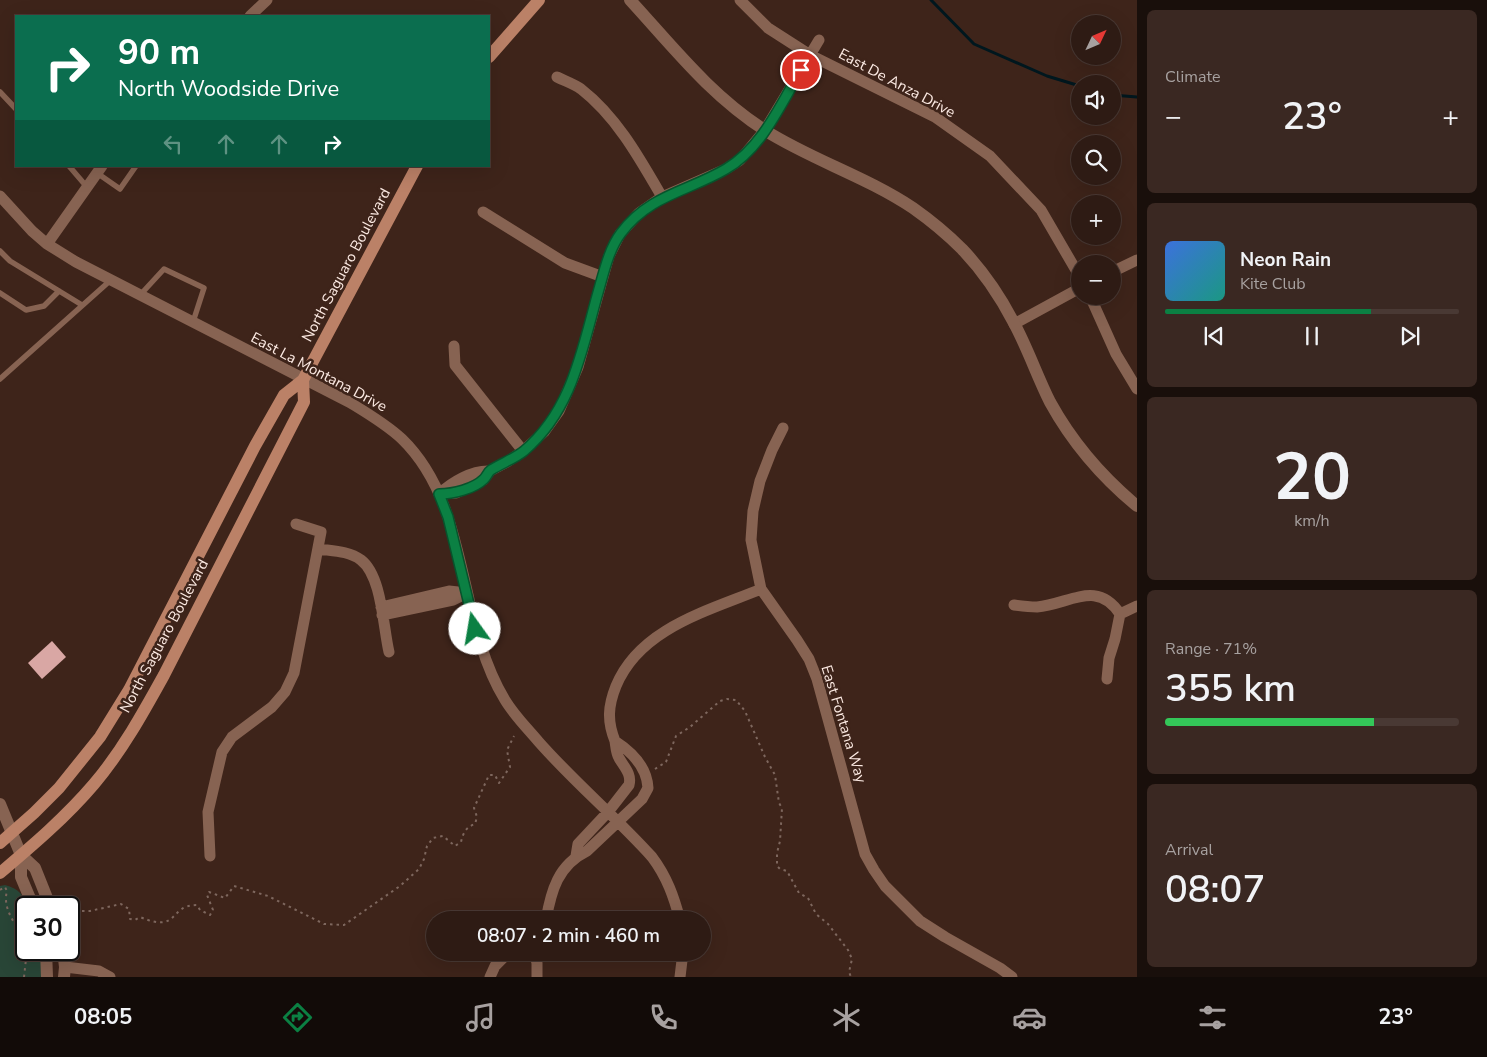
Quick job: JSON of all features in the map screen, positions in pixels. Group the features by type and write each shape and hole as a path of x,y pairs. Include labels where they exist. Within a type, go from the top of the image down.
{"main road":[{"path":"490,56 539,0"},
{"name":"North Saguaro Boulevard","path":"0,843 59,788 104,729 129,690 255,446 284,395 303,380 416,167"},
{"name":"North Saguaro Boulevard","path":"0,873 19,851 64,817 88,791 115,757 141,716 164,675 304,402 303,380"}],"street":[{"path":"251,15 267,0"},
{"path":"630,0 712,91 744,116 784,142 894,197 931,221 972,260 999,296 1050,401 1067,430 1099,471 1137,506"},
{"name":"East De Anza Drive","path":"740,0 768,28 810,55 935,117 990,156 1041,210 1071,262"},
{"path":"439,494 456,494 483,480 490,471 523,451 544,432 559,411 578,367 602,277 609,256 620,234 639,213 662,197 726,169 740,160 765,130 819,40"},
{"path":"557,76 580,88 605,113 633,148 662,197"},
{"path":"47,244 100,170"},
{"name":"East La Montana Drive","path":"0,196 32,231 47,244 76,262 141,294 365,412 402,439 426,470 439,494 448,517 475,629 487,665 506,701 552,757 642,846 662,870 678,911"},
{"path":"483,212 565,263 602,277"},
{"path":"1121,268 1137,260"},
{"path":"1014,324 1071,293"},
{"path":"1094,305 1116,354 1137,389"},
{"path":"454,346 456,365 523,451"},
{"name":"East Fontana Way","path":"783,428 760,481 753,511 751,540 761,589 797,640 817,679 866,854 885,886 920,921 1012,977"},
{"path":"210,856 208,812 222,752 232,737 272,706 285,692 294,673 321,532 296,524"},
{"path":"319,549 350,554 361,560 370,570 379,595 389,652"},
{"path":"612,817 630,780 629,774 617,756 609,720 610,700 621,675 636,655 654,638 674,626 761,589"},
{"path":"381,611 449,591 467,594"},
{"path":"1014,605 1037,607 1080,597 1098,595 1112,603 1120,614 1109,658 1107,679"},
{"path":"1120,614 1137,606"},
{"path":"548,911 552,890 561,874 576,856 578,844 612,817 642,799 648,788 646,775 628,750 615,741"},
{"path":"630,780 646,775"},
{"path":"0,804 19,851 21,877 29,896"},
{"path":"19,851 35,868 46,896"},
{"path":"46,961 47,977"},
{"path":"490,977 500,961"},
{"path":"536,961 537,977"},
{"path":"680,977 682,961"},
{"path":"65,972 99,971 110,977"}],"lane":[{"path":"0,92 15,108"},
{"path":"69,167 87,187"},
{"path":"100,170 120,189 135,167"},
{"path":"0,251 10,261 82,306"},
{"path":"141,294 164,269 204,288 193,322"},
{"path":"0,379 112,279"},
{"path":"0,294 26,310 44,306 59,291"}],"path":[{"path":"646,775 666,762 676,736 690,727 720,701 727,698 736,700 745,711 775,775 779,804 782,808 777,866 787,871 799,893 808,898 816,914 828,924 848,950 852,959 849,972 852,977"},
{"path":"80,911 121,904 129,909 130,919 135,920 140,917 157,924 166,923 189,905 197,905 200,910 210,915 213,910 207,894 209,892 225,898 234,886 268,896 324,924 344,925 400,886 419,869 427,846 433,838 443,836 454,846 461,842 468,826 475,824 477,817 474,808 489,775 495,774 499,783 510,767 507,750 514,736"},
{"path":"0,890 5,887 7,891 6,905 15,921"},
{"path":"24,977 26,961"}],"green space":[{"path":"5,885 14,888 22,896 15,896 15,961 41,961 42,977 0,977 0,886"}],"building":[{"path":"52,641 66,657 42,679 28,663"}],"waterway":[{"path":"931,0 974,44 1047,76 1071,83"},
{"path":"1121,96 1137,97"}],"route":[{"path":"475,629 448,517 439,494 456,494 483,480 490,471 523,451 544,432 559,411 578,367 602,277 609,256 620,234 639,213 662,197 684,189 726,169 740,160 765,130 801,70"}]}
